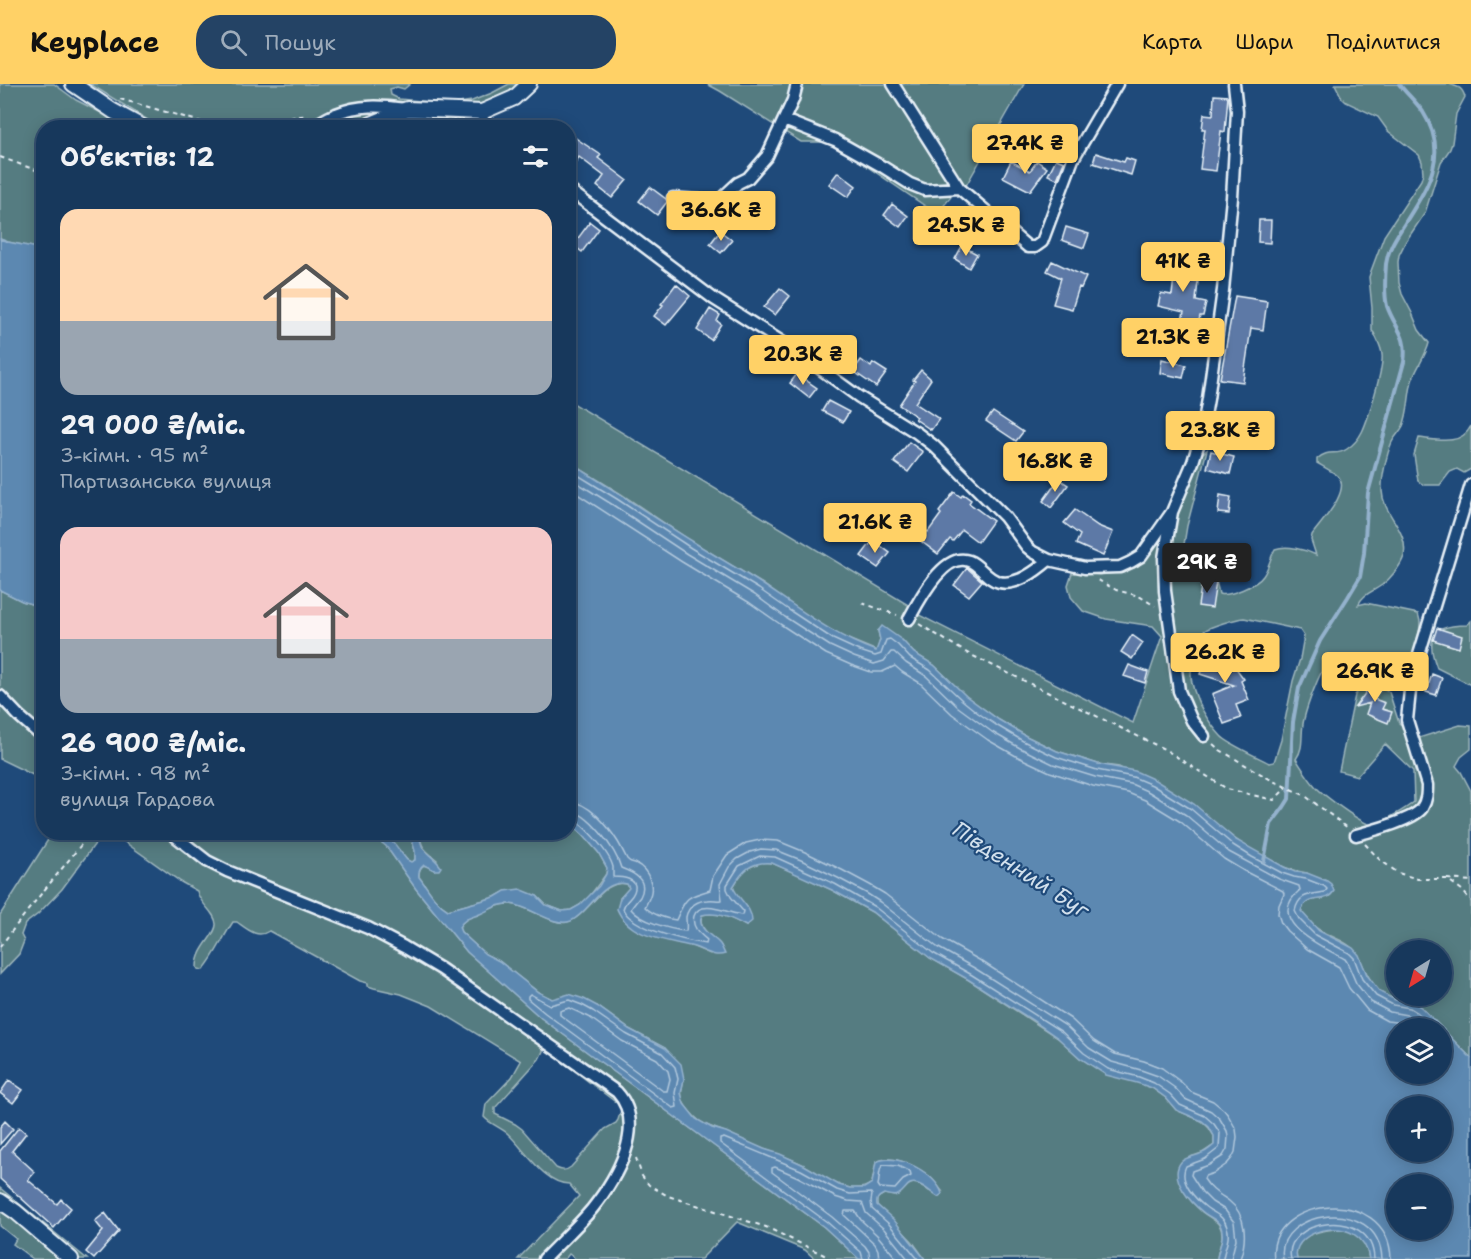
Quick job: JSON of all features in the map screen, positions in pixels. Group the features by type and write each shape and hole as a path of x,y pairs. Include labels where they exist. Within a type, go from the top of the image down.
{"street":[{"path":"73,84 129,120"},
{"path":"325,120 349,109 382,106 482,112 514,98 529,84"},
{"path":"673,198 711,201 722,198 738,183 748,178 767,156 793,100 797,84"},
{"path":"892,84 959,188 1028,247 1042,242 1073,159 1117,84"},
{"path":"576,195 714,299 793,349 859,397 934,446 1005,517 1033,552 1049,560 1085,568 1120,567 1141,556 1172,512 1193,462 1202,432 1223,290 1232,198 1237,111 1234,84"},
{"path":"381,120 407,109"},
{"path":"482,112 483,120"},
{"path":"784,120 835,140 910,184 925,190 959,188"},
{"path":"1356,835 1380,829 1413,816 1421,810 1427,796 1427,785 1407,720 1411,681 1471,485"},
{"path":"1172,512 1164,558 1169,624 1179,692 1192,721 1204,736"},
{"path":"909,619 920,597 940,572 957,561 969,561 998,582 1007,582 1035,571 1049,560"},
{"path":"0,696 36,731"},
{"path":"180,840 207,861 368,928 441,969 617,1092 625,1103 630,1118 629,1138 617,1169 592,1208 544,1259"},
{"path":"0,1201 71,1259"}],"path":[{"path":"115,98 194,120"},
{"path":"285,120 316,115"},
{"path":"0,157 36,170"},
{"path":"1085,568 1100,583 1146,600 1163,614 1169,624"},
{"path":"862,603 909,619 968,653 1166,750 1227,789 1274,800 1287,787"},
{"path":"1204,736 1220,750 1273,781 1304,795 1356,835 1398,873 1418,879 1471,881"},
{"path":"0,947 19,920 85,840"},
{"path":"1447,879 1462,890 1471,901"},
{"path":"629,1138 642,1176 656,1190 668,1196 766,1227 829,1259"}],"green space":[{"path":"0,84 54,84 76,100 115,120 36,120 36,248 0,239"},
{"path":"90,84 410,84 404,89 397,87 390,89 391,95 399,99 452,104 403,104 372,120 148,120"},
{"path":"509,84 519,84 515,89 485,104 452,104 472,101"},
{"path":"707,84 1024,84 964,189 954,193 937,214 831,142 801,142"},
{"path":"1335,84 1449,84 1461,89 1465,97 1456,114 1452,143 1441,162 1425,213 1406,241 1398,262 1402,294 1419,330 1429,343 1412,381 1405,421 1390,447 1382,480 1383,500 1403,538 1404,556 1398,568 1388,579 1365,596 1358,605 1366,603 1418,614 1420,628 1411,660 1402,678 1391,671 1366,672 1343,658 1328,662 1320,674 1308,706 1300,750 1296,759 1319,790 1353,815 1373,825 1414,802 1413,771 1385,744 1357,776 1339,771 1355,695 1368,680 1372,680 1389,692 1399,723 1419,738 1460,725 1471,726 1471,749 1461,757 1456,766 1471,791 1471,1058 1452,1039 1452,1018 1432,1018 1418,1006 1452,1006 1452,940 1386,940 1386,995 1382,993 1373,984 1358,955 1351,947 1318,929 1301,911 1309,901 1322,899 1307,873 1285,868 1263,857 1225,831 1119,767 1098,764 1057,751 1026,736 966,696 934,665 914,653 902,640 878,631 880,640 877,651 836,634 763,584 694,543 576,466 576,405 910,606 915,613 1133,723 1162,636 1153,626 1106,619 1083,611 1071,597 1068,585 1072,573 1099,575 1116,573 1138,566 1147,557 1167,526 1186,493 1199,456 1207,450 1187,526 1179,575 1197,570 1208,570 1212,572 1216,580 1219,594 1229,594 1260,579 1267,570 1275,549 1296,548 1316,555 1311,540 1312,535 1333,507 1341,490 1338,476 1317,463 1317,459 1325,454 1343,451 1349,447 1361,434 1368,417 1382,361 1382,352 1372,331 1369,277 1384,236 1421,180 1423,173 1419,155 1388,131 1378,117 1346,102","holes":["1244,618 1300,630 1304,636 1281,740 1274,762 1269,763 1225,739 1212,724 1196,697 1192,683 1193,655 1197,641 1204,631"]},
{"path":"408,119 469,120 402,120"},
{"path":"1471,426 1471,469 1464,473 1457,469 1450,472 1440,485 1424,485 1418,481 1414,455 1419,438 1455,439 1461,437"},
{"path":"0,590 36,606 36,777 0,759"},
{"path":"1471,621 1471,685 1437,668 1432,654 1432,642 1434,636 1442,629 1467,625"},
{"path":"576,829 598,852 607,868 606,874 589,897 571,910 562,911 546,905 537,896 506,891 495,897 448,910 435,899 419,877 421,867 425,865 434,870 437,860 421,840 576,840"},
{"path":"48,840 98,840 62,889 25,924 21,935 24,941 19,954 0,974 0,915"},
{"path":"122,840 378,840 386,846 416,889 467,952 541,1018 824,1227 859,1259 815,1259 805,1250 737,1222 701,1259 576,1259 569,1254 565,1259 548,1259 582,1226 621,1171 632,1137 630,1111 619,1160 595,1201 540,1259 518,1259 579,1196 569,1184 551,1178 543,1172 507,1133 484,1117 486,1104 512,1077 521,1061 431,1006 401,994 368,986 368,983 360,981 269,931 256,934 237,922 233,922 207,965 203,970 198,969 200,953 216,924 213,915 198,896 197,891","holes":["543,1047 622,1107 618,1120 605,1129 571,1167 560,1170 522,1129 495,1114 495,1108 539,1059"]},
{"path":"391,840 412,840 415,860 411,862"},
{"path":"762,862 772,863 796,873 872,912 930,958 969,980 1058,1038 1080,1058 1152,1088 1166,1098 1176,1110 1202,1121 1214,1136 1214,1145 1190,1157 1183,1190 1202,1212 1216,1221 1222,1231 1217,1259 925,1259 912,1241 877,1205 878,1198 882,1195 894,1196 903,1188 914,1183 929,1191 942,1191 924,1172 904,1162 883,1160 876,1162 872,1183 861,1188 850,1188 832,1182 799,1163 705,1124 686,1107 682,1095 684,1079 665,1048 629,1029 597,1006 552,999 538,992 499,961 485,954 461,932 459,927 467,919 505,904 517,905 555,921 567,922 582,913 610,887 627,884 629,888 620,898 694,947 710,954 721,946 704,929 702,915 719,915 746,926 747,907 733,887 743,870"},
{"path":"0,1188 87,1259 77,1259 0,1195"},
{"path":"0,1209 63,1259 33,1259 13,1244 16,1239 0,1226"},
{"path":"1335,1229 1350,1231 1358,1236 1365,1246 1369,1259 1297,1259 1298,1245 1307,1236"}],"water":[{"path":"0,239 36,248 36,606 0,590"},
{"name":"Південний Буг","path":"576,467 845,638 876,651 880,640 878,631 882,626 902,640 914,653 934,665 966,696 1026,736 1057,751 1098,764 1135,771 1155,780 1194,804 1236,840 1284,867 1295,872 1307,873 1331,884 1334,891 1330,895 1308,902 1301,911 1319,931 1353,948 1359,955 1367,975 1380,992 1386,995 1386,1006 1419,1006 1432,1018 1386,1018 1386,1084 1452,1084 1452,1039 1471,1058 1471,1259 1369,1259 1364,1244 1354,1234 1328,1229 1304,1239 1298,1248 1297,1259 1217,1259 1222,1239 1221,1227 1188,1197 1177,1175 1183,1160 1204,1152 1214,1145 1214,1136 1209,1127 1202,1121 1176,1110 1166,1098 1152,1088 1106,1075 1080,1058 1058,1038 1032,1020 930,958 872,912 832,890 772,863 753,865 748,868 733,887 751,916 752,921 746,926 719,915 702,915 701,924 720,944 725,954 721,955 661,940 630,926 617,909 620,898 629,888 627,884 618,883 610,886 571,921 549,919 517,905 506,904 469,918 462,923 459,927 461,932 485,954 499,961 538,992 552,999 569,994 584,999 629,1029 665,1048 681,1064 684,1079 681,1093 684,1104 696,1119 712,1128 780,1154 839,1185 850,1188 864,1188 872,1183 876,1162 884,1159 904,1162 924,1172 939,1186 942,1194 938,1197 923,1186 911,1183 898,1195 884,1194 879,1197 877,1205 894,1220 925,1259 859,1259 824,1227 541,1018 467,952 416,889 386,846 378,840 391,840 411,862 415,860 412,840 421,840 423,848 441,867 439,870 434,870 424,865 419,877 435,899 448,910 495,897 505,891 520,889 537,896 546,905 562,911 571,910 580,905 599,886 606,874 607,868 598,852 576,829"}],"building":[{"path":"1214,95 1228,96 1225,132 1221,131 1216,171 1200,169 1205,129 1202,129 1204,114 1213,115"},
{"path":"576,138 601,155 598,158 627,180 612,198 597,186 604,176 579,157 576,162"},
{"path":"1096,153 1124,162 1126,158 1135,161 1131,175 1093,163"},
{"path":"1056,159 1064,162 1057,179 1048,175"},
{"path":"1011,161 1030,171 1037,161 1047,168 1030,191 1003,177"},
{"path":"838,172 856,186 848,197 829,184"},
{"path":"650,187 667,202 657,215 639,201"},
{"path":"892,204 908,216 900,227 884,215"},
{"path":"1259,220 1271,220 1270,243 1258,242"},
{"path":"590,222 599,229 582,252 576,247 576,241"},
{"path":"1066,227 1089,234 1084,248 1062,240"},
{"path":"720,231 732,240 721,253 710,244"},
{"path":"962,246 977,254 969,268 955,259"},
{"path":"1166,252 1191,255 1188,280 1198,281 1196,301 1206,303 1196,333 1180,329 1184,312 1158,306 1161,293 1172,295 1175,268 1164,267"},
{"path":"1052,261 1086,277 1081,288 1079,287 1072,309 1053,304 1061,278 1047,271"},
{"path":"676,284 690,296 666,325 654,316"},
{"path":"780,288 790,296 775,315 764,307"},
{"path":"1235,296 1267,301 1263,330 1251,328 1243,382 1220,379"},
{"path":"710,309 720,315 717,321 721,324 711,340 697,330"},
{"path":"1162,359 1186,365 1183,378 1160,373"},
{"path":"861,360 871,367 873,363 887,372 876,387 853,371"},
{"path":"921,370 931,379 915,403 939,419 931,430 899,405"},
{"path":"797,374 817,388 809,398 790,383"},
{"path":"828,401 849,412 843,422 822,411"},
{"path":"993,412 1023,432 1016,441 986,421"},
{"path":"1218,418 1242,423 1239,435 1216,430"},
{"path":"909,442 923,452 908,472 894,462"},
{"path":"1211,451 1234,457 1230,474 1207,468"},
{"path":"1059,479 1068,485 1051,508 1043,501"},
{"path":"954,492 961,497 963,494 971,500 969,503 993,521 978,542 962,530 953,541 950,539 938,554 910,533 917,524 928,532"},
{"path":"1220,495 1231,497 1229,514 1218,513"},
{"path":"1075,510 1098,526 1113,532 1103,556 1076,544 1080,535 1064,523"},
{"path":"873,540 890,553 878,568 861,556"},
{"path":"967,568 982,581 969,596 954,585"},
{"path":"1202,580 1216,582 1212,608 1198,606"},
{"path":"1437,628 1462,636 1459,648 1433,640"},
{"path":"1132,635 1143,643 1132,659 1121,652"},
{"path":"1208,649 1221,650 1236,660 1233,664 1244,679 1241,681 1249,700 1236,705 1241,718 1224,724 1212,694 1234,685 1200,674"},
{"path":"1129,665 1148,672 1145,683 1124,676"},
{"path":"1432,674 1442,678 1436,695 1426,692"},
{"path":"1375,680 1383,686 1374,699 1385,703 1382,709 1392,712 1388,723 1366,714 1370,703 1355,707"},
{"path":"9,1080 23,1090 13,1103 0,1093"},
{"path":"5,1121 13,1129 0,1144 0,1127"},
{"path":"19,1127 26,1133 12,1151 35,1172 28,1180 57,1204 61,1199 71,1208 54,1228 0,1179 0,1151"},
{"path":"105,1213 119,1231 94,1259 86,1252 103,1231 95,1221"}],"waterway":[{"path":"1264,861 1271,824 1289,799 1293,722 1299,688 1320,641 1360,577 1368,493 1404,362 1405,352 1402,338 1386,301 1386,264 1393,242 1428,183 1433,169 1435,142 1431,127 1423,112 1399,84"}]}
